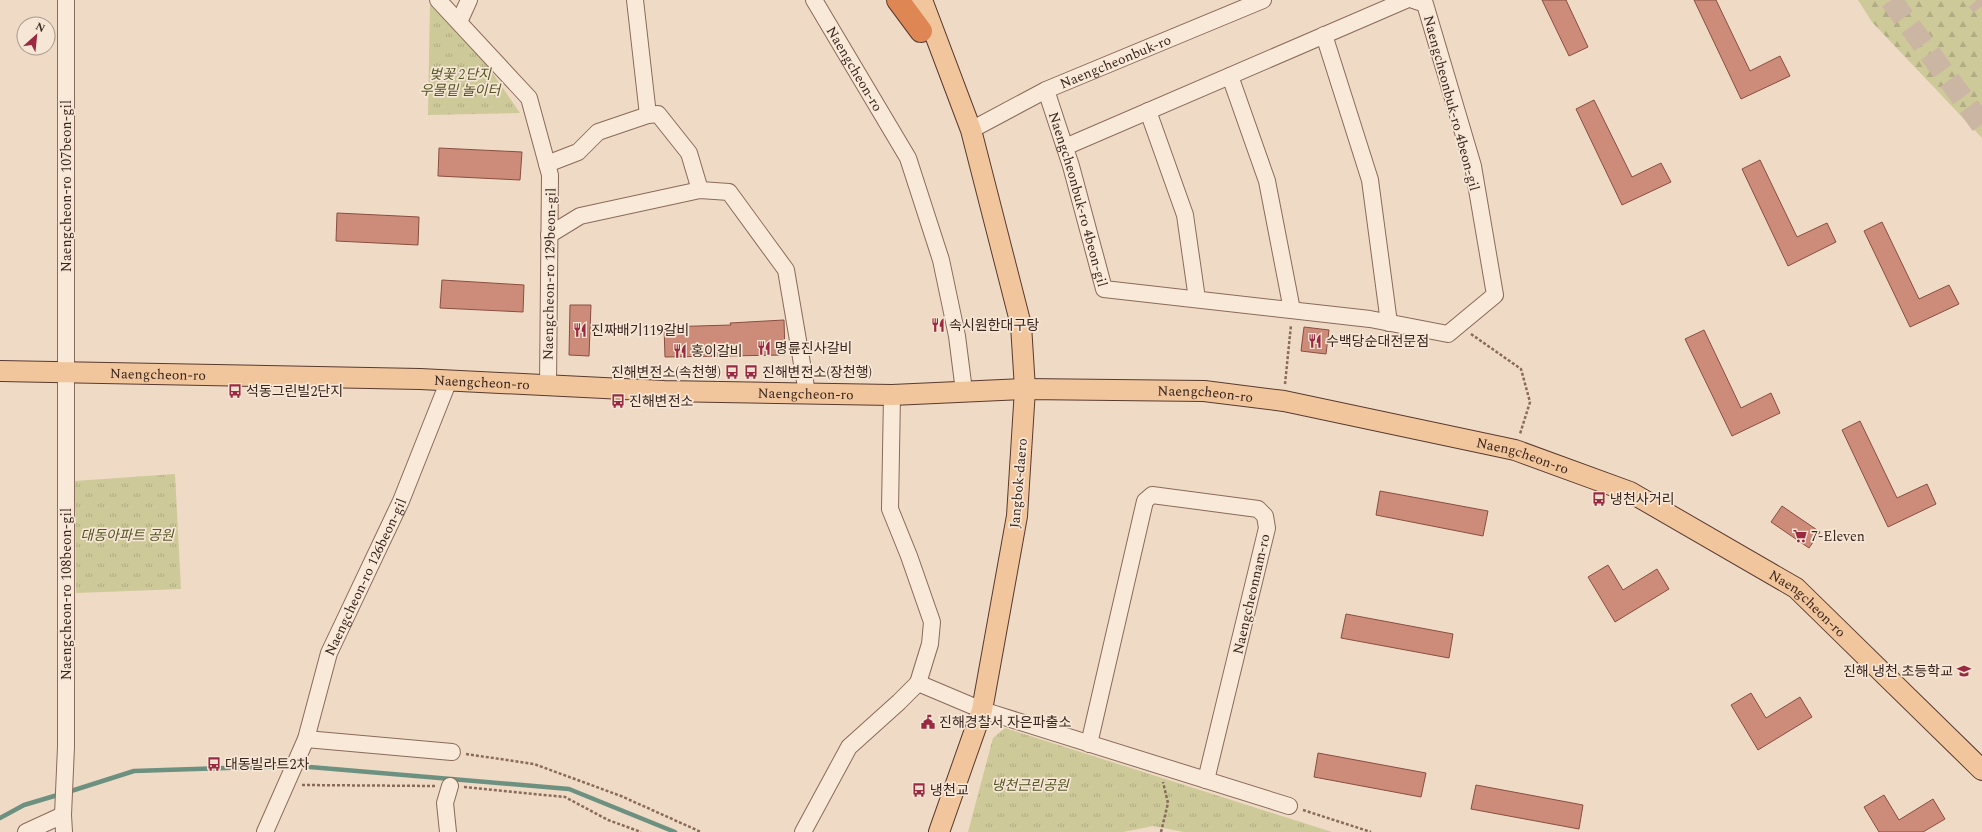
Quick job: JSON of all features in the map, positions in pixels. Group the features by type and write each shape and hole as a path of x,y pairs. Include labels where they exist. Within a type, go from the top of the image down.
{"highway":[{"path":"898,0 921,31"}],"main road":[{"path":"905,0 971,130"},
{"path":"922,0 971,130"},
{"name":"Jangbok-daero","path":"939,832 982,710 1017,516 1025,389 1021,325 971,130"},
{"name":"Naengcheon-ro","path":"0,371 449,380 664,391 892,395 1025,389 1204,391 1284,401 1515,450 1630,492 1796,588 1982,770"}],"street":[{"name":"Naengcheon-ro 107beon-gil","path":"66,0 66,372"},
{"name":"Naengcheon-ro 129beon-gil","path":"438,0 529,98 550,175 548,385"},
{"path":"459,22 469,0"},
{"path":"635,0 653,115 689,153 700,190"},
{"name":"Naengcheon-ro","path":"814,0 908,158 940,260 957,336 964,391"},
{"name":"Naengcheonbuk-ro","path":"971,130 1046,90 1263,0"},
{"path":"1065,147 1406,0"},
{"name":"Naengcheonbuk-ro 4beon-gil","path":"1046,90 1065,147 1104,289 1292,310 1389,323 1448,334 1495,295 1473,166 1419,2"},
{"path":"1324,35 1370,180 1389,323"},
{"path":"1230,76 1267,181 1292,310"},
{"path":"1148,111 1185,215 1197,299"},
{"path":"547,164 578,152 598,132 653,115"},
{"path":"549,235 580,216 700,190 729,192 786,270 807,393"},
{"name":"Naengcheon-ro 108beon-gil","path":"64,832 66,372"},
{"name":"Naengcheon-ro 126beon-gil","path":"265,832 306,739 329,653 401,501 449,380"},
{"path":"804,832 848,747 899,702 918,683 930,644 932,622 909,556 890,509 892,395"},
{"name":"Naengcheonnam-ro","path":"1089,744 1144,501 1152,494 1258,509 1265,516 1267,528 1206,780"},
{"path":"918,683 982,710 1289,806"},
{"path":"306,739 452,752"},
{"path":"448,832 445,803 450,786"},
{"path":"26,832 63,815"}],"path":[{"path":"1284,401 1292,310"},
{"path":"1459,325 1522,369 1530,402 1515,450"},
{"path":"452,752 534,764 621,796 701,832"},
{"path":"1160,766 1168,803 1161,832"},
{"path":"288,780 450,786 565,797 608,820 641,832"},
{"path":"1289,806 1371,832"}],"green space":[{"path":"1858,0 1982,0 1982,138 1872,22"},
{"name":"벚꽃 2단지 우물밑 놀이터","path":"430,4 480,55 520,113 428,115"},
{"name":"대동아파트 공원","path":"175,474 181,589 76,593 75,481"},
{"name":"냉천근린공원","path":"1005,728 1332,832 1184,832 1153,826 1123,832 968,832 993,738"}],"building":[{"path":"1542,0 1566,0 1588,47 1569,56"},
{"path":"1694,0 1716,0 1750,71 1780,56 1790,76 1741,99"},
{"path":"1594,100 1632,177 1661,163 1671,182 1622,205 1576,109"},
{"path":"439,148 522,152 520,180 438,176"},
{"path":"1760,160 1797,237 1827,223 1836,242 1788,266 1742,169"},
{"path":"337,213 419,217 418,245 336,241"},
{"path":"1882,222 1919,299 1949,285 1959,304 1910,327 1864,231"},
{"path":"442,280 524,285 523,312 440,308"},
{"name":"진짜배기119갈비","path":"570,305 591,305 589,356 569,355"},
{"path":"784,320 785,355 665,357 664,327 731,325 730,323"},
{"name":"수백당순대전문점","path":"1304,327 1329,330 1326,354 1301,351"},
{"path":"1704,330 1741,408 1771,393 1780,413 1732,436 1685,339"},
{"path":"1860,421 1897,498 1927,484 1936,504 1888,527 1842,430"},
{"path":"1380,491 1488,511 1483,536 1376,515"},
{"path":"1782,506 1820,532 1809,548 1771,522"},
{"path":"1608,565 1623,590 1657,569 1669,589 1615,622 1588,577"},
{"path":"1346,614 1453,634 1449,658 1341,638"},
{"path":"1751,693 1766,718 1800,697 1812,717 1758,750 1731,705"},
{"path":"1318,753 1426,773 1421,797 1314,777"},
{"path":"1476,785 1583,805 1579,829 1471,809"},
{"path":"1884,795 1899,820 1933,799 1945,819 1923,832 1879,832 1864,807"}],"waterway":[{"path":"68,792 134,771 291,766"},
{"path":"298,766 569,789 675,832"},
{"path":"0,818 24,805 61,794"}],"tunnel":[{"path":"1891,0 1982,125"},
{"path":"1977,0 1982,6"}],"place":[{"name":"속시원한대구탕","path":"938,325"},
{"name":"진짜배기119갈비","path":"580,330"},
{"name":"수백당순대전문점","path":"1315,341"},
{"name":"명륜진사갈비","path":"764,348"},
{"name":"홍이갈비","path":"680,351"},
{"name":"진해변전소(속천행)","path":"732,372"},
{"name":"진해변전소(장천행)","path":"751,372"},
{"name":"석동그린빌2단지","path":"235,391"},
{"name":"진해변전소","path":"618,401"},
{"name":"냉천사거리","path":"1599,499"},
{"name":"7-Eleven","path":"1800,536"},
{"name":"진해 냉천 초등학교","path":"1964,671"},
{"name":"진해경찰서 자은파출소","path":"928,722"},
{"name":"대동빌라트2차","path":"214,764"},
{"name":"냉천교","path":"919,790"}]}
